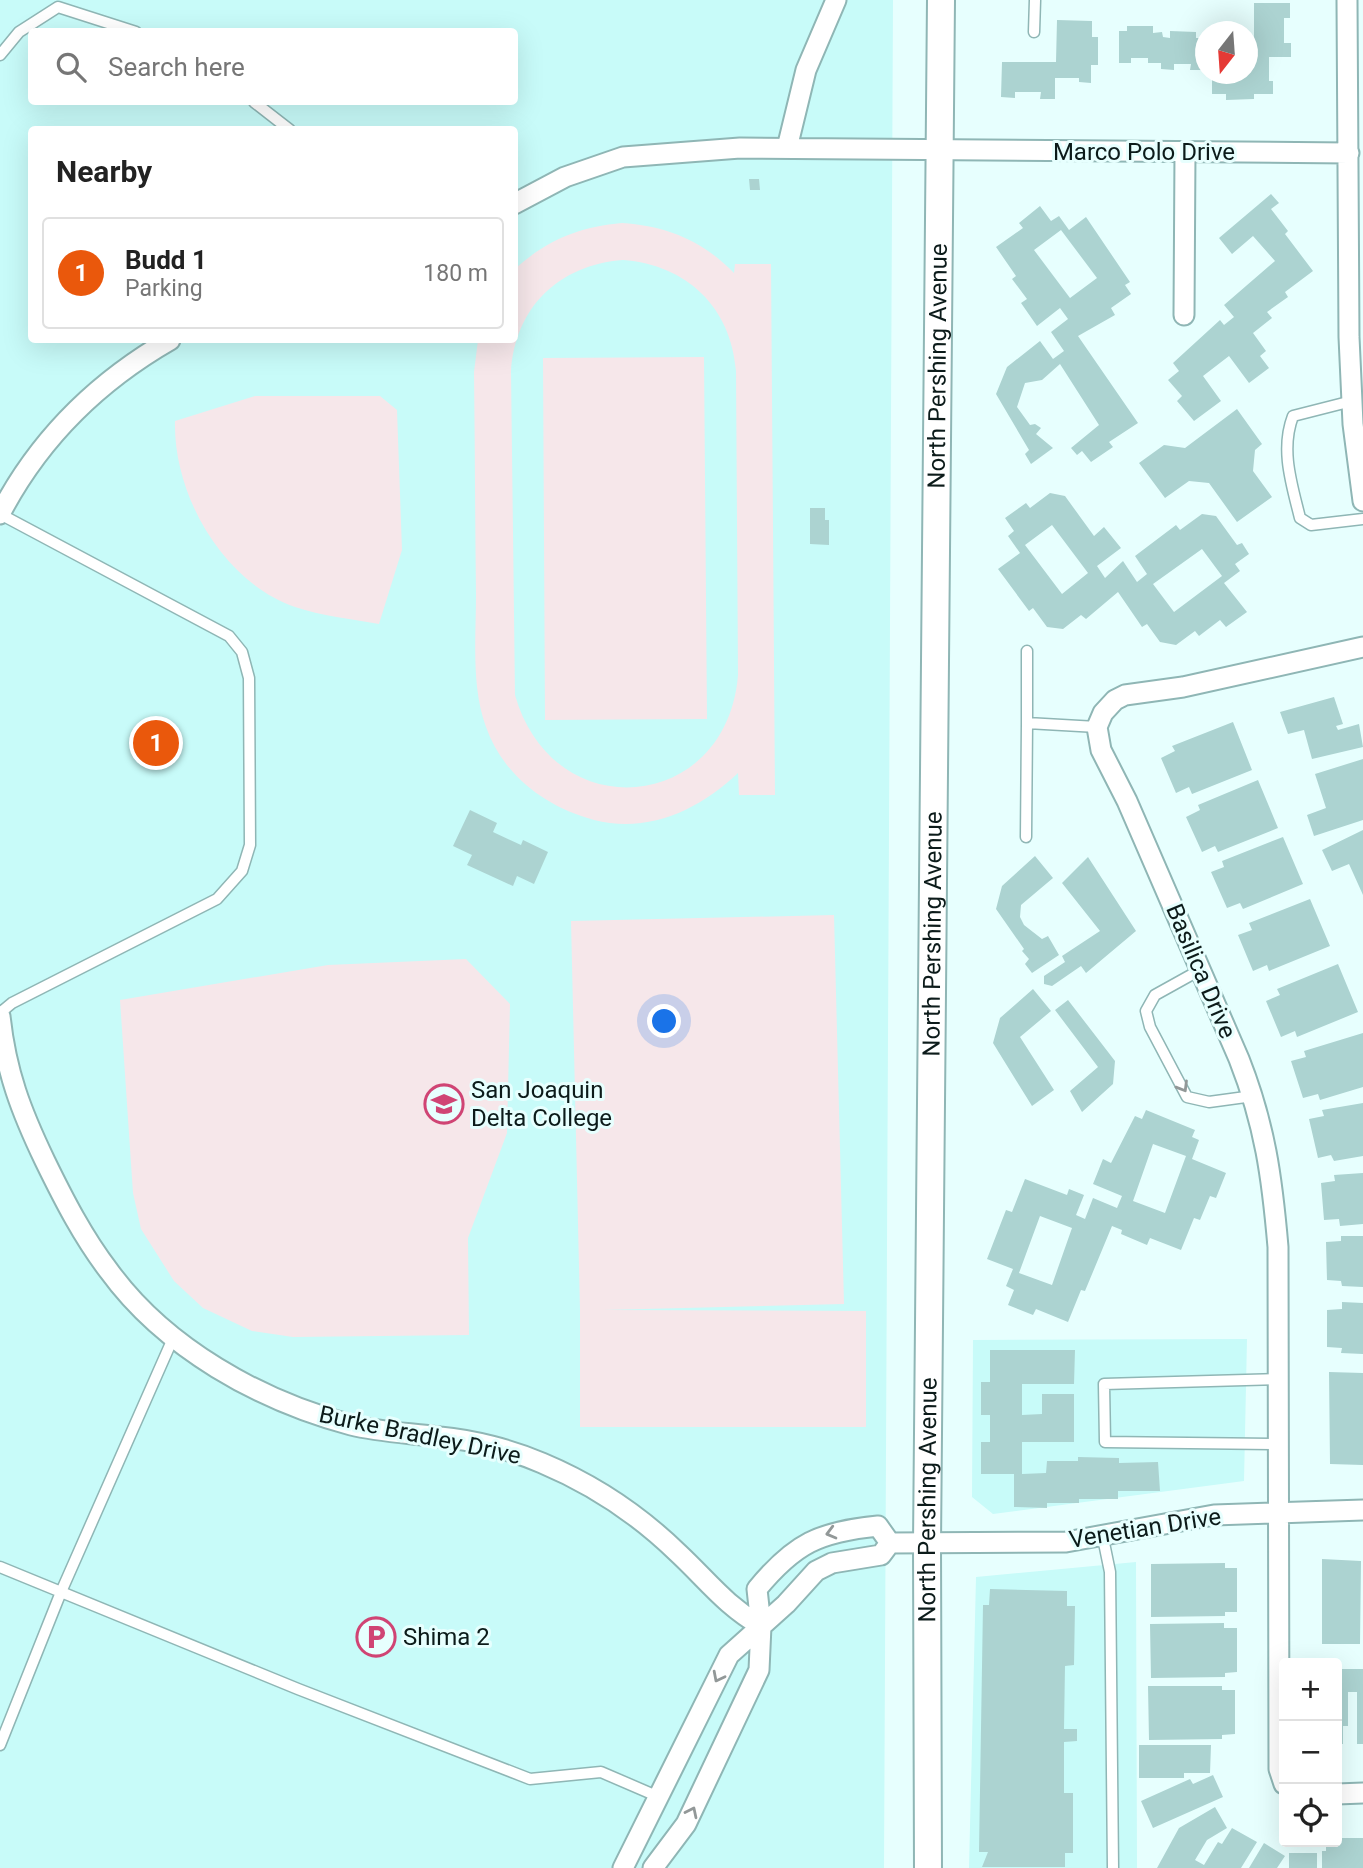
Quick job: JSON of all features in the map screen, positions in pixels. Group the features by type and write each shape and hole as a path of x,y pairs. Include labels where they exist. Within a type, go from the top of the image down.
{"main road":[{"name":"North Pershing Avenue","path":"928,1868 927,1544 941,0"}],"street":[{"path":"787,148 806,70 836,0"},
{"path":"1347,0 1349,153 1356,288 1352,401 1363,501"},
{"path":"518,202 565,177 623,157 787,148 940,152"},
{"name":"Marco Polo Drive","path":"940,152 1349,153"},
{"path":"1184,315 1185,152"},
{"path":"0,514 5,492 62,424 119,373 165,343"},
{"path":"1097,727 1103,713 1115,700 1125,695 1183,687 1363,647"},
{"name":"Basilica Drive","path":"1097,727 1101,750 1127,801 1253,1096 1272,1170 1278,1247 1279,1769"},
{"name":"Burke Bradley Drive","path":"0,1014 6,1082 75,1221 116,1280 174,1336 198,1355 262,1392 304,1410 353,1426 442,1437 517,1454 582,1482 629,1512 677,1551 731,1608 761,1626"},
{"name":"Venetian Drive","path":"890,1543 1066,1542 1103,1538 1214,1516 1363,1510"},
{"path":"623,1868 729,1655 761,1626 816,1571 832,1563 881,1555 890,1543 878,1526 824,1534 805,1542 774,1568 757,1589 761,1626 759,1670 686,1824 653,1868"},
{"path":"1342,1794 1363,1793"}],"lane":[{"path":"1034,32 1035,0"},
{"path":"0,55 19,32 58,7 124,28"},
{"path":"258,105 285,126"},
{"path":"1352,401 1293,416 1288,429 1287,463 1300,518 1305,523 1311,525 1363,519"},
{"path":"0,514 229,636 243,652 249,678 250,845 242,871 217,899 12,1003 0,1014"},
{"path":"1026,837 1027,651"},
{"path":"1027,723 1097,727"},
{"path":"1200,970 1155,995 1146,1011 1150,1027 1187,1097 1209,1102 1253,1096"},
{"path":"0,1745 61,1592 174,1336"},
{"path":"1278,1379 1104,1384 1105,1441 1278,1444"},
{"path":"1103,1538 1110,1572 1113,1868"},
{"path":"0,1567 530,1779 601,1772 659,1797"}],"shaded area":[{"name":"San Joaquin Delta College","path":"0,0 893,0 884,1868 0,1868"},
{"path":"622,223 669,232 710,252 734,273 735,264 771,264 775,795 739,795 738,773 690,808 672,816 634,824 594,820 559,807 528,787 515,774 503,760 486,727 478,695 475,661 474,372 478,343 516,343 511,372 515,695 535,738 564,768 599,784 637,787 673,777 704,755 727,721 738,675 736,371 732,348 715,309 702,293 686,280 667,270 623,260 579,270 560,280 544,293 531,309 518,337 518,266 553,242 592,228"},
{"path":"704,357 707,719 545,720 543,358"},
{"path":"255,396 380,396 397,410 402,550 379,624 305,610 269,595 246,578 225,557 207,532 193,506 183,478 175,421"},
{"path":"834,915 844,1304 604,1310 866,1311 866,1427 580,1427 571,921"},
{"path":"466,959 510,1004 507,1133 468,1238 469,1335 293,1337 252,1331 203,1308 174,1281 141,1229 133,1193 120,1000 328,965"},
{"path":"1247,1339 1244,1481 993,1514 972,1497 973,1340"},
{"path":"1136,1562 1137,1868 969,1868 976,1577"}],"building":[{"path":"1254,3 1290,3 1290,18 1284,18 1284,43 1291,43 1291,57 1269,57 1269,81 1273,81 1273,94 1254,94 1254,99 1226,100 1226,94 1212,94 1212,84 1258,84 1258,21 1254,21"},
{"path":"1057,20 1092,21 1092,37 1098,37 1098,65 1091,65 1091,83 1079,82 1079,78 1055,78 1055,99 1040,99 1041,92 1015,92 1015,98 1001,97 1002,62 1056,62"},
{"path":"1127,26 1153,26 1153,33 1162,32 1163,37 1170,38 1170,31 1195,32 1195,70 1190,70 1191,64 1174,64 1174,70 1161,69 1161,63 1148,63 1148,58 1131,58 1131,63 1119,63 1119,31 1127,31"},
{"path":"749,179 759,179 760,190 750,190"},
{"path":"1271,194 1279,203 1271,209 1288,231 1285,234 1313,271 1285,292 1288,297 1267,312 1272,318 1253,333 1266,351 1260,356 1269,368 1249,383 1229,356 1203,376 1221,401 1194,421 1177,401 1182,396 1168,380 1179,371 1173,363 1220,320 1224,325 1234,317 1224,305 1275,261 1253,236 1232,254 1219,238"},
{"path":"1040,206 1051,221 1059,216 1069,230 1086,217 1130,282 1125,285 1131,294 1111,308 1115,315 1078,336 1138,423 1109,442 1113,447 1091,462 1082,451 1077,455 1071,448 1099,425 1060,364 1042,380 1025,383 1017,407 1030,425 1035,424 1041,428 1036,434 1053,448 1031,464 1025,454 1029,450 996,394 1007,367 1040,341 1053,359 1064,351 1051,332 1068,319 1060,308 1037,326 1021,303 1027,299 1012,279 1016,276 996,247 1023,228 1019,223","holes":["1061,230 1097,278 1070,298 1034,250"]},
{"path":"1237,409 1262,444 1255,450 1253,471 1272,497 1237,522 1209,483 1189,481 1165,498 1139,463 1164,445 1185,448"},
{"path":"1050,493 1065,496 1094,536 1104,527 1121,548 1097,566 1105,578 1123,561 1137,582 1147,574 1135,556 1176,525 1180,530 1202,514 1216,516 1237,545 1242,543 1249,554 1235,564 1240,571 1224,583 1247,612 1226,627 1220,620 1199,636 1195,631 1176,645 1160,642 1147,624 1142,627 1118,592 1086,619 1081,615 1063,629 1047,627 1033,608 1029,611 998,569 1020,553 1008,536 1014,531 1005,518 1026,503 1030,508","holes":["1052,525 1088,573 1062,594 1025,545","1202,549 1222,576 1174,612 1153,584"]},
{"path":"810,508 825,508 825,520 829,520 829,545 810,544"},
{"path":"1334,697 1343,724 1336,726 1338,730 1359,724 1363,747 1312,759 1304,730 1288,734 1280,712"},
{"path":"1233,722 1252,770 1192,794 1189,787 1176,793 1161,758 1175,751 1172,746"},
{"path":"1363,759 1363,820 1314,836 1307,815 1326,808 1315,774"},
{"path":"1258,780 1278,828 1218,852 1215,846 1202,852 1186,817 1200,810 1198,805"},
{"path":"470,810 497,823 493,832 521,845 523,840 548,852 534,884 517,876 513,886 467,865 472,855 453,846"},
{"path":"1363,830 1363,895 1349,864 1332,871 1322,850"},
{"path":"1283,837 1303,884 1243,909 1240,903 1227,908 1211,872 1224,867 1222,861"},
{"path":"1035,856 1053,878 1021,905 1020,917 1024,925 1042,939 1048,936 1059,955 1032,973 1025,964 1029,959 1022,951 1024,949 996,909 1002,886"},
{"path":"1088,857 1136,931 1086,973 1081,966 1052,986 1044,984 1044,976 1065,962 1062,956 1100,931 1062,883"},
{"path":"1310,899 1330,946 1269,971 1267,965 1253,971 1238,935 1252,930 1249,923"},
{"path":"1338,964 1358,1012 1297,1037 1295,1031 1281,1037 1266,1001 1280,995 1277,989"},
{"path":"1033,989 1051,1011 1020,1037 1054,1090 1032,1106 993,1043 1000,1018"},
{"path":"1068,1000 1115,1061 1113,1084 1082,1112 1070,1091 1098,1067 1055,1010"},
{"path":"1363,1033 1363,1087 1320,1100 1318,1094 1303,1098 1291,1061 1306,1057 1304,1051"},
{"path":"1363,1103 1363,1156 1334,1161 1331,1155 1318,1158 1309,1119 1324,1116 1322,1110"},
{"path":"1146,1110 1195,1130 1192,1137 1199,1140 1192,1159 1226,1173 1216,1198 1210,1196 1200,1220 1194,1218 1181,1250 1150,1238 1147,1245 1121,1234 1122,1230 1112,1226 1085,1291 1081,1290 1068,1322 1036,1309 1033,1315 1008,1305 1014,1290 1006,1286 1013,1269 987,1259 1006,1210 1012,1212 1025,1179 1067,1195 1069,1189 1084,1195 1076,1215 1085,1219 1093,1198 1117,1208 1122,1196 1093,1184 1103,1159 1111,1163 1135,1116 1142,1119","holes":["1153,1144 1186,1156 1165,1213 1133,1201","1040,1216 1072,1228 1052,1285 1019,1273"]},
{"path":"1363,1173 1363,1224 1340,1226 1339,1219 1324,1220 1321,1183 1335,1181 1334,1175"},
{"path":"1341,1236 1363,1236 1363,1287 1342,1286 1341,1281 1327,1280 1326,1242 1341,1241"},
{"path":"1342,1302 1363,1303 1363,1354 1341,1353 1342,1348 1327,1347 1327,1310 1342,1309"},
{"path":"990,1350 1075,1350 1074,1384 1022,1384 1022,1415 1042,1414 1042,1394 1074,1394 1074,1442 1022,1442 1022,1474 1046,1473 1047,1461 1078,1461 1078,1457 1119,1458 1119,1463 1158,1462 1160,1491 1118,1491 1118,1499 1079,1499 1079,1503 1047,1503 1047,1508 1014,1507 1014,1474 981,1474 981,1442 990,1442 990,1415 981,1415 981,1382 990,1382"},
{"path":"1329,1372 1363,1373 1363,1465 1330,1464"},
{"path":"1322,1559 1361,1561 1360,1644 1322,1644"},
{"path":"1225,1563 1225,1568 1237,1568 1237,1612 1225,1612 1225,1616 1151,1617 1151,1564"},
{"path":"990,1589 1067,1591 1067,1606 1075,1606 1074,1665 1065,1666 1064,1729 1077,1729 1077,1741 1064,1742 1064,1793 1073,1793 1073,1853 1065,1853 1065,1867 982,1867 988,1852 979,1852 983,1605 989,1605"},
{"path":"1224,1623 1224,1628 1237,1628 1237,1672 1225,1673 1225,1677 1151,1678 1150,1624"},
{"path":"1342,1669 1363,1669 1363,1744 1357,1744 1357,1692 1348,1692 1348,1726 1343,1726 1343,1744"},
{"path":"1148,1686 1222,1686 1222,1690 1235,1690 1235,1734 1222,1735 1222,1739 1149,1740"},
{"path":"1139,1745 1211,1745 1210,1773 1184,1773 1184,1778 1139,1778"},
{"path":"1213,1775 1223,1797 1153,1828 1141,1801 1190,1779 1193,1784"},
{"path":"1215,1807 1227,1828 1207,1840 1195,1860 1204,1865 1218,1842 1222,1844 1232,1828 1257,1842 1241,1868 1157,1868 1179,1828"},
{"path":"1342,1838 1363,1838 1363,1868 1322,1868 1322,1851 1326,1851 1326,1847 1342,1847"},
{"path":"1264,1843 1285,1856 1277,1868 1249,1868"},
{"path":"1289,1853 1317,1853 1317,1868 1289,1868"}],"place":[{"name":"Budd 1","path":"156,743"},
{"name":"San Joaquin Delta College","path":"444,1104"},
{"name":"Shima 2","path":"376,1637"}]}
